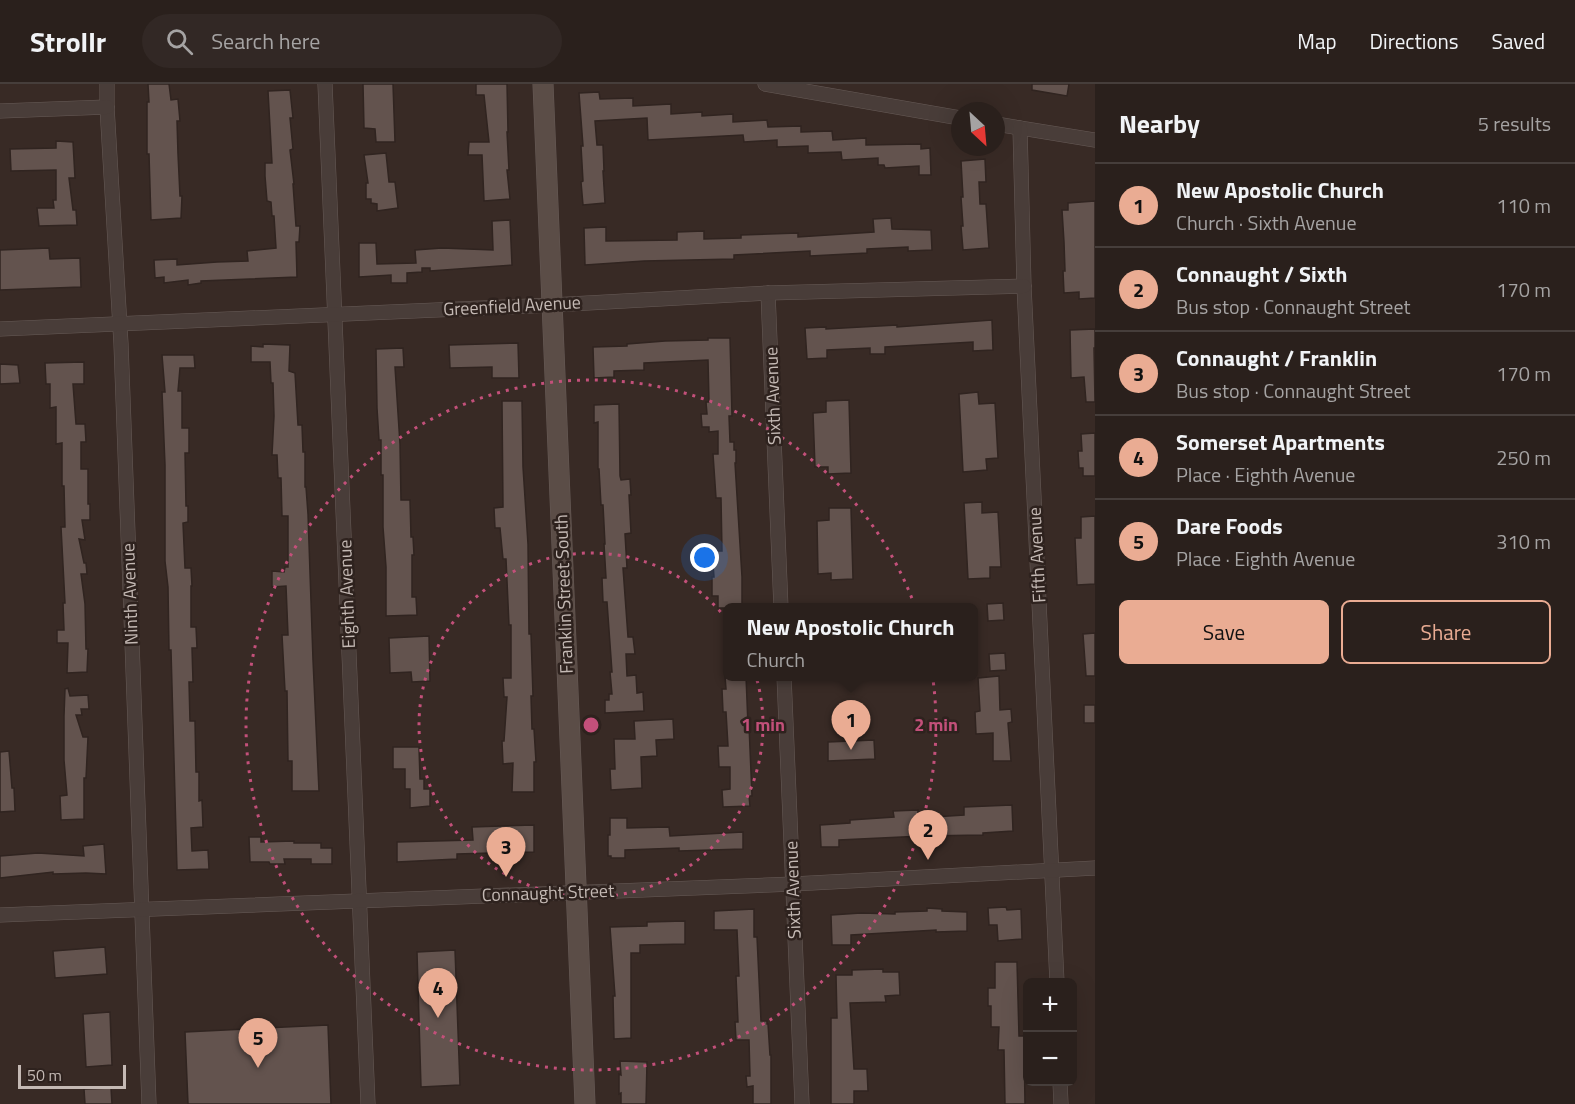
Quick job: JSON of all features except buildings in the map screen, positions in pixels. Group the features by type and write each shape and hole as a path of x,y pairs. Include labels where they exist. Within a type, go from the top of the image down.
{"street":[{"name":"Ninth Avenue","path":"107,84 120,324 149,1104"},
{"name":"Eighth Avenue","path":"325,84 368,1104"},
{"name":"Franklin Street South","path":"543,84 585,1104"},
{"path":"765,84 951,116"},
{"path":"0,111 107,107"},
{"path":"1005,126 1095,141"},
{"name":"Fifth Avenue","path":"1020,128 1024,286 1057,978"},
{"name":"Greenfield Avenue","path":"0,329 552,305 768,293 1024,286"},
{"name":"Sixth Avenue","path":"768,293 781,603"},
{"name":"Sixth Avenue","path":"784,681 802,1104"},
{"name":"Connaught Street","path":"0,915 793,884 1095,868"},
{"path":"1060,1086 1061,1104"}],"place":[{"name":"New Apostolic Church","path":"851,750"},
{"name":"Connaught / Sixth","path":"928,860"},
{"name":"Connaught / Franklin","path":"506,877"},
{"name":"Somerset Apartments","path":"438,1018"},
{"name":"Dare Foods","path":"258,1068"}]}
